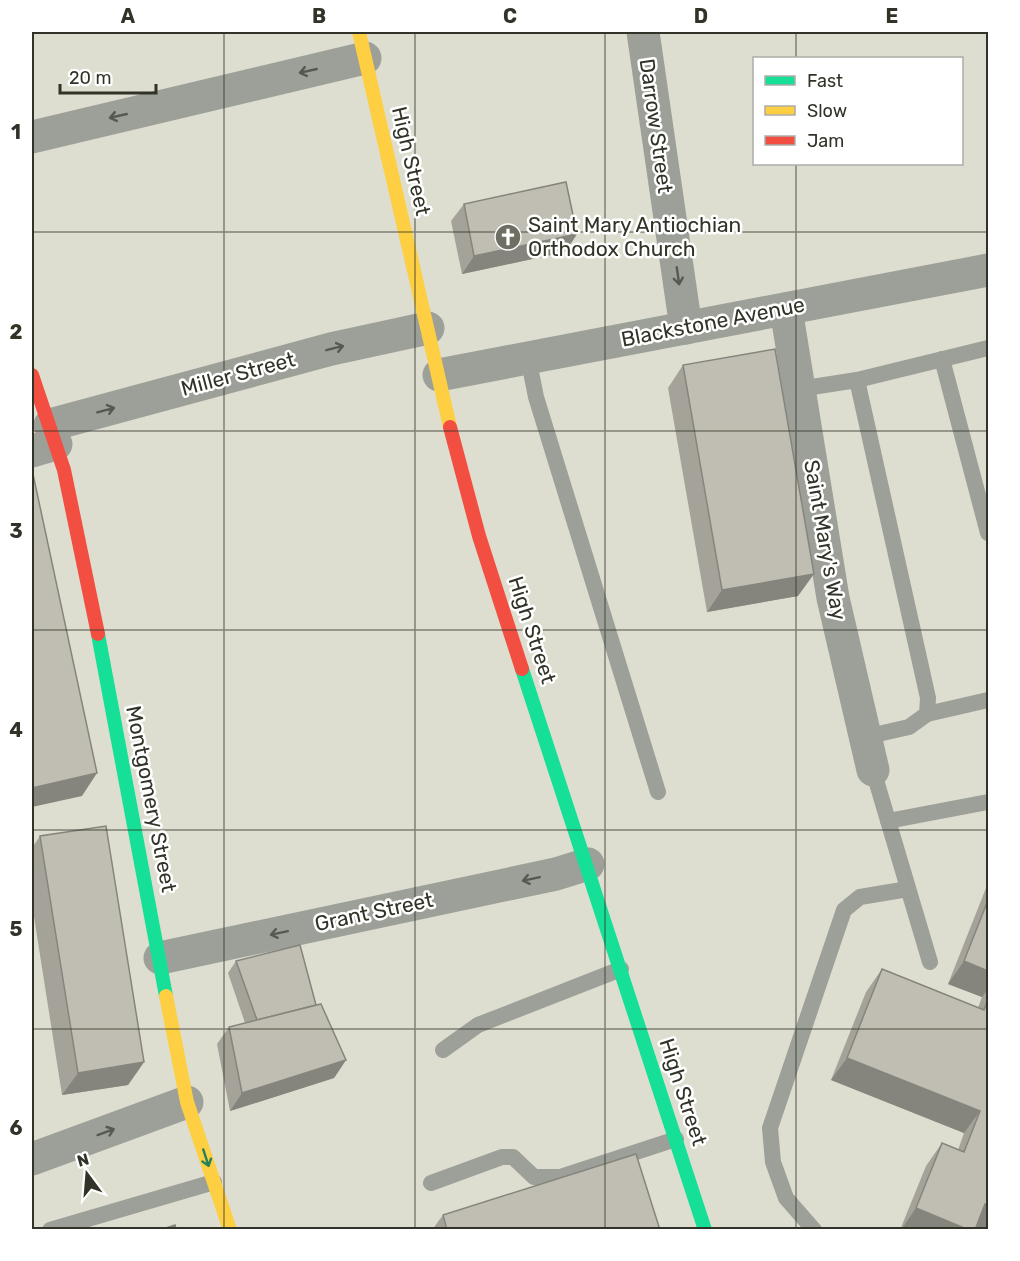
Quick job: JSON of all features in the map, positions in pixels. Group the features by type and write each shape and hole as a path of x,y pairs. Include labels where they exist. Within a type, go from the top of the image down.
{"street":[{"name":"Darrow Street","path":"643,32 686,328"},
{"path":"32,137 362,45"},
{"name":"High Street","path":"362,45 438,375 483,546 705,1230"},
{"name":"Blackstone Avenue","path":"438,375 988,270"},
{"name":"Saint Mary's Way","path":"786,309 833,598 873,770"},
{"name":"Miller Street","path":"46,440 331,349 428,328"},
{"name":"Montgomery Street","path":"32,375 46,440 84,558 188,1102 230,1230"},
{"name":"Grant Street","path":"160,958 545,876 588,864"},
{"path":"32,1159 188,1102"}],"lane":[{"path":"799,389 857,380 988,348"},
{"path":"528,357 536,397 658,792"},
{"path":"942,359 988,533"},
{"path":"857,380 928,698 927,714"},
{"path":"866,737 909,727 927,714 988,700"},
{"path":"873,770 930,962"},
{"path":"888,821 988,802"},
{"path":"814,1230 786,1198 773,1162 770,1128 844,910 860,897 908,889"},
{"path":"443,1050 478,1025 621,969"},
{"path":"431,1183 502,1157 513,1157 534,1177 560,1177 676,1139"},
{"path":"50,1230 214,1182"}],"building":[{"name":"Saint Mary Antiochian Orthodox Church","path":"566,182 577,234 474,256 464,204"},
{"path":"775,349 814,574 722,590 683,365"},
{"path":"32,473 97,773 32,788"},
{"path":"106,826 144,1062 78,1073 40,836"},
{"path":"988,900 988,971 964,961"},
{"path":"300,945 316,1005 257,1020 236,961"},
{"path":"882,969 984,1010 988,999 988,1205 985,1204 975,1230 969,1230 916,1208 942,1143 964,1152 980,1111 847,1058"},
{"path":"321,1004 346,1060 242,1093 229,1027"},
{"path":"636,1154 660,1230 447,1230 443,1215"},
{"path":"175,1225 176,1230 160,1230"}],"traffic: fast":[{"path":"98,634 166,996"},
{"path":"522,669 705,1230"}],"traffic: slow":[{"path":"359,32 450,427"},
{"path":"166,996 187,1102 230,1230"}],"traffic: jam":[{"path":"32,375 64,470 98,634"},
{"path":"450,427 479,536 522,669"}],"place":[{"name":"Saint Mary Antiochian Orthodox Church","path":"508,237"}]}
